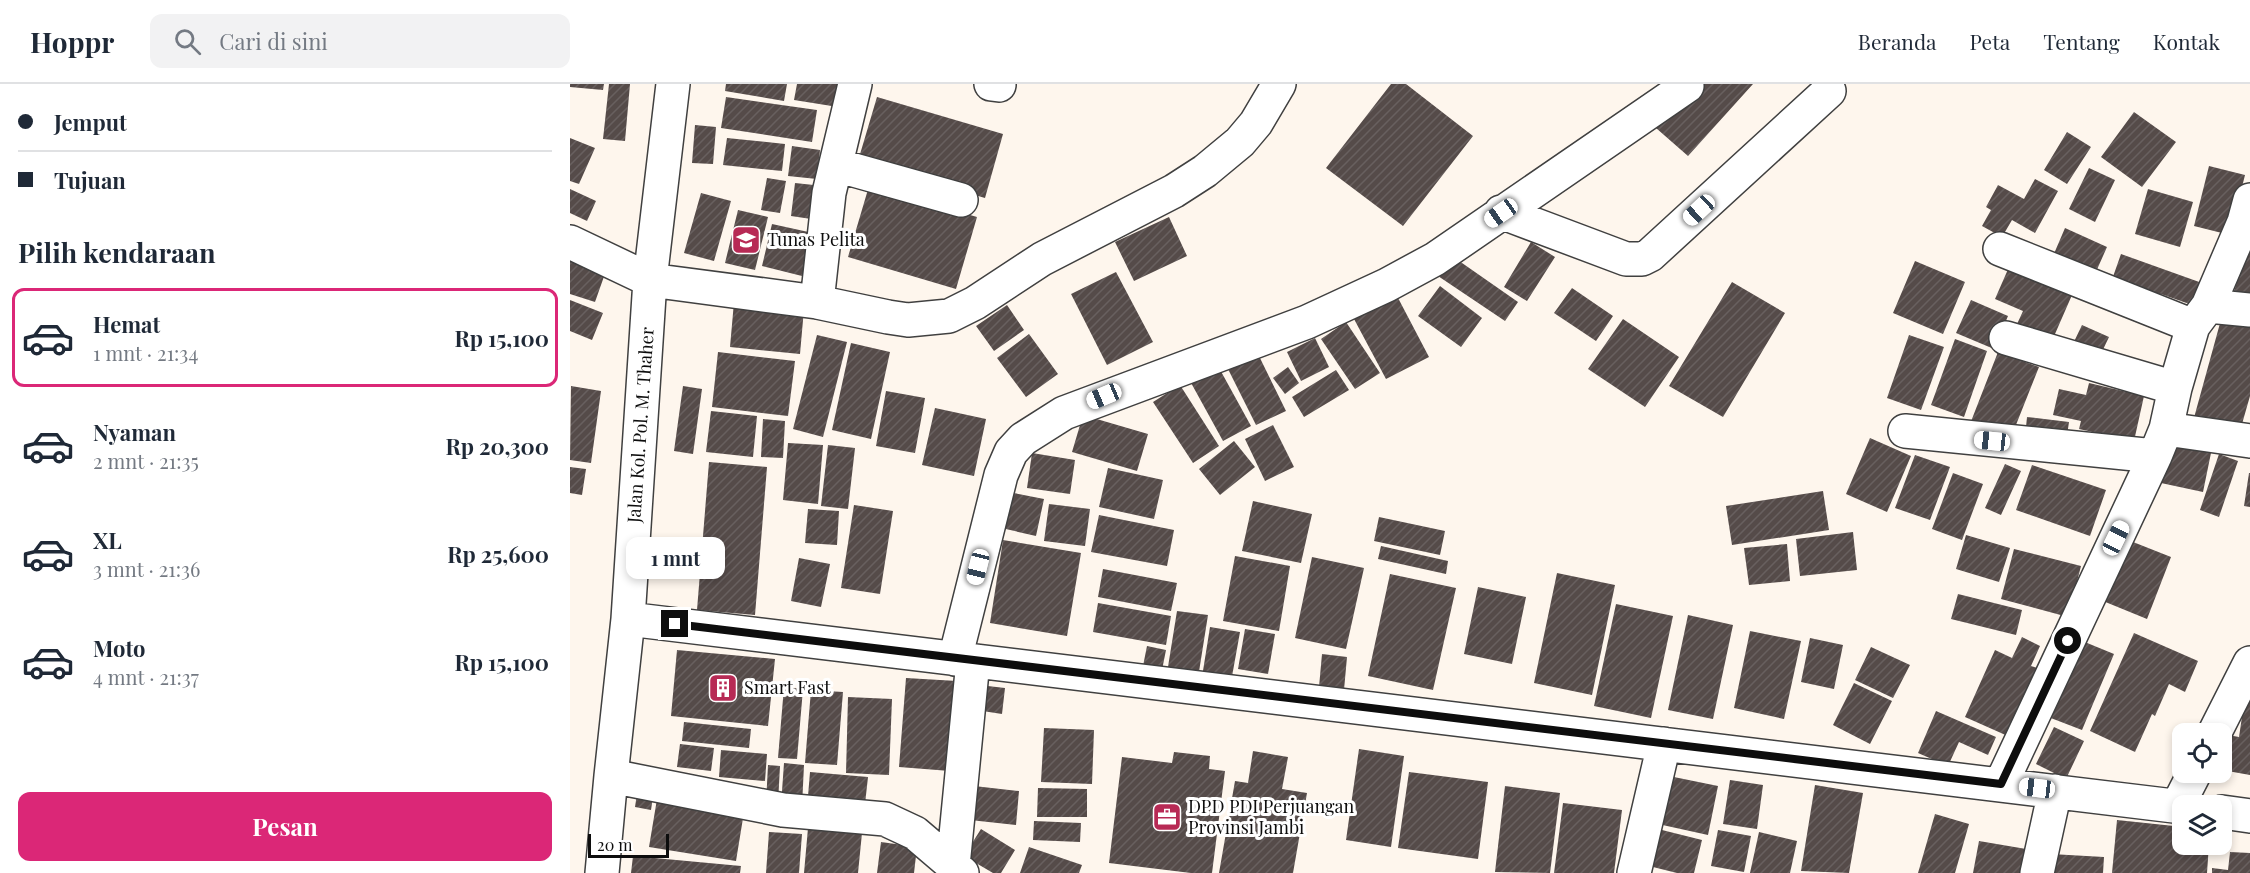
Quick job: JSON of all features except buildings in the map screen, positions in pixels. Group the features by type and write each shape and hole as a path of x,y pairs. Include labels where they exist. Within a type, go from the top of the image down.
{"street":[{"name":"Jalan Kol. Pol. M. Thaher","path":"602,873 610,776 628,619 650,280 673,84"},
{"path":"817,302 829,193 855,84"},
{"path":"991,84 999,85"},
{"path":"570,242 650,280 817,302 908,320 931,319 963,310 1042,259 1174,191 1205,171 1240,142 1256,123 1279,84"},
{"path":"958,869 964,660 1001,475 1011,452 1023,439 1064,413 1307,322 1387,285 1435,259 1687,86"},
{"path":"1501,213 1626,259 1642,259 1650,255 1829,91"},
{"path":"836,165 961,200"},
{"path":"2001,784 2161,442 2175,388 2200,316 2244,222 2250,200"},
{"path":"2000,249 2200,316 2250,310"},
{"path":"2006,338 2175,388"},
{"path":"1905,431 2161,442 2250,441"},
{"path":"628,619 2172,806"},
{"path":"2220,723 2250,663"},
{"path":"1634,873 1664,744"},
{"path":"610,776 783,810 885,819 915,833 958,869"},
{"path":"2037,873 2055,790"},
{"path":"2232,813 2250,816"}],"place":[{"name":"Tunas Pelita","path":"746,240"},
{"name":"Smart Fast","path":"723,688"},
{"name":"DPD PDI Perjuangan Provinsi Jambi","path":"1167,817"}],"route":[{"path":"675,624 2001,784 2068,641"}]}
